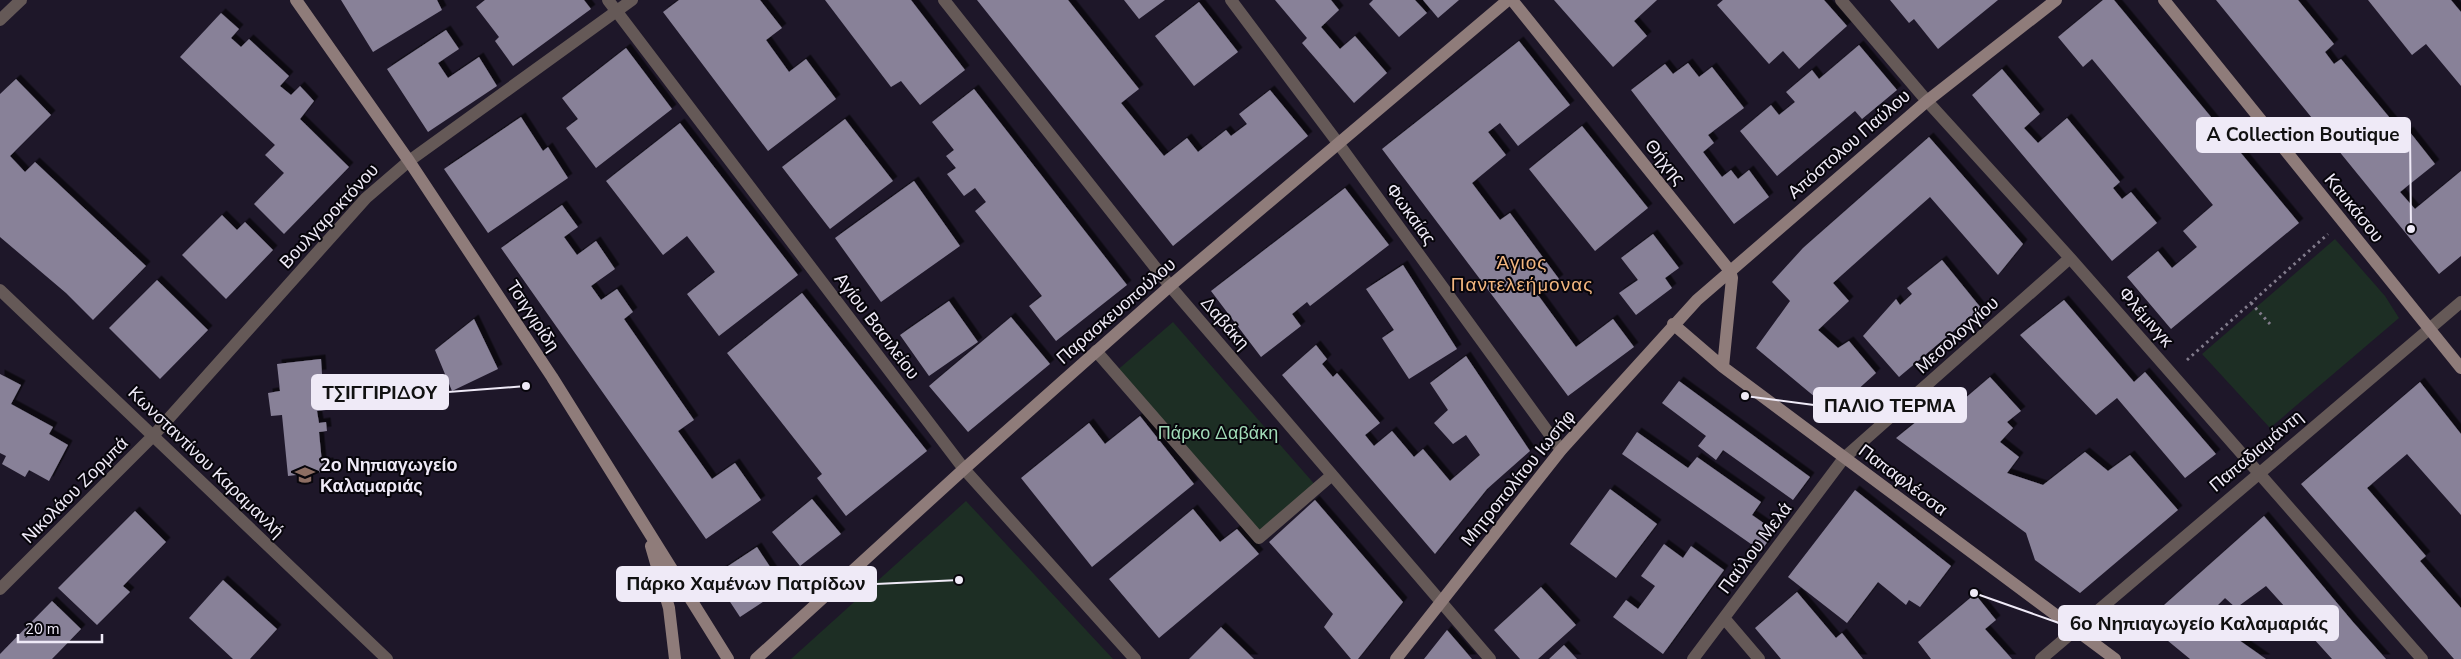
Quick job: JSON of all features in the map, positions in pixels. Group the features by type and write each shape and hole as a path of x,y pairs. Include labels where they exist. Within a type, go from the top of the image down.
{"main road":[{"name":"Τσιγγιρίδη","path":"296,0 409,161 552,377 728,659"},
{"name":"Παρασκευοπούλου","path":"756,659 964,469 1170,286 1508,0"},
{"name":"Θήχης","path":"1512,0 1730,271"},
{"name":"Απόστολου Παύλου","path":"1673,324 1730,271 1927,100 2056,0"},
{"name":"Καυκάσου","path":"2164,0 2461,368"},
{"path":"1723,367 1732,278 1730,271"},
{"name":"Μητροπολίτου Ιωσήφ","path":"1396,659 1561,450 1673,324"},
{"name":"Παπαφλέσσα","path":"1673,324 1723,367 2115,659"},
{"path":"641,521 657,563 669,608 675,659"}],"street":[{"path":"0,20 21,0"},
{"name":"Αγίου Βασιλείου","path":"608,0 964,469 1136,659"},
{"name":"Βουλγαροκτόνου","path":"153,436 348,217 384,181 632,0"},
{"name":"Δαβάκη","path":"944,0 1170,286 1490,659"},
{"name":"Φωκαίας","path":"1231,0 1338,143 1561,450"},
{"name":"Φλέμινγκ","path":"1841,0 1927,100 2172,373 2422,659"},
{"name":"Μεσολογγίου","path":"1844,458 2070,258"},
{"name":"Κωνσταντίνου Καραμανλή","path":"0,290 387,659"},
{"name":"Παπαδιαμάντη","path":"2040,659 2258,472 2461,302"},
{"path":"1096,351 1259,538 1332,475"},
{"name":"Νικολάου Ζορμπά","path":"0,589 153,436"},
{"name":"Παύλου Μελά","path":"1694,659 1844,458"},
{"path":"1724,618 1759,659"}],"path":[{"path":"2172,373 2343,222"},
{"path":"2251,303 2270,324"}],"green space":[{"path":"2335,239 2385,296 2399,318 2270,428 2202,354"},
{"name":"Πάρκο Δαβάκη","path":"1173,322 1317,487 1259,538 1114,373"},
{"path":"966,501 1113,659 791,659"}],"building":[{"path":"341,0 437,0 442,10 373,52"},
{"path":"485,0 584,0 591,9 513,66 495,41 499,37 476,7"},
{"path":"679,0 760,0 782,28 766,40 789,72 806,59 836,99 768,151 663,12"},
{"path":"825,0 911,0 965,70 920,105 901,81 891,87"},
{"path":"977,0 1068,0 1139,89 1121,103 1164,156 1187,138 1198,152 1226,130 1231,136 1247,124 1239,114 1270,90 1308,136 1173,246"},
{"path":"1124,0 1165,0 1139,19"},
{"path":"1275,0 1331,0 1339,10 1321,27 1340,49 1355,36 1387,73 1354,103 1302,43 1307,38"},
{"path":"1373,0 1415,0 1427,13 1399,37 1369,4"},
{"path":"1423,0 1459,0 1438,18"},
{"path":"1554,0 1657,0 1634,21 1647,36 1613,67"},
{"path":"1723,0 1824,0 1847,26 1799,69 1783,51 1769,64 1717,5"},
{"path":"1890,0 1998,0 1938,49 1914,19 1909,23"},
{"path":"2103,0 2114,0 2299,223 2171,329 2127,277 2158,251 2172,268 2197,247 2183,231 2213,205 2092,59 2083,67 2058,37"},
{"path":"2216,0 2298,0 2334,44 2325,52 2334,64 2341,59 2404,135 2409,131 2435,164 2400,192 2415,209 2461,171 2461,256 2439,274"},
{"path":"2368,0 2451,0 2461,12 2461,86 2426,44 2412,55"},
{"path":"1199,2 1238,52 1194,86 1155,36"},
{"path":"221,13 239,29 231,38 241,47 249,39 289,76 280,86 291,95 300,86 314,101 300,119 349,167 284,234 254,204 284,173 265,155 275,145 180,57"},
{"path":"446,30 459,49 438,63 448,78 479,57 497,86 428,132 387,69"},
{"path":"1519,41 1570,105 1518,146 1500,123 1488,132 1506,155 1472,183 1500,220 1510,213 1559,279 1538,295 1576,347 1613,319 1634,347 1568,396 1382,149"},
{"path":"1859,45 1897,90 1862,119 1855,111 1777,176 1740,131 1771,105 1779,115 1795,102 1786,92 1812,70 1819,79"},
{"path":"626,48 672,109 596,168 566,128 578,119 562,98"},
{"path":"1688,63 1699,77 1712,67 1744,108 1708,135 1714,143 1703,152 1722,177 1731,170 1738,179 1749,170 1769,197 1734,224 1631,90 1665,64 1673,74"},
{"path":"2002,69 2040,114 2024,128 2038,143 2067,118 2120,182 2113,188 2122,199 2131,192 2157,223 2112,261 1972,95"},
{"path":"16,79 51,115 10,156 25,172 35,162 146,266 93,320 66,293 0,237 0,94"},
{"path":"974,89 1127,285 1056,341 1029,306 1042,296 975,211 986,202 975,188 964,196 947,174 956,168 946,156 954,150 932,122"},
{"path":"521,117 543,151 548,147 568,178 488,233 444,169"},
{"path":"845,119 893,181 830,229 782,167"},
{"path":"680,123 798,275 719,336 687,294 715,272 687,236 663,255 606,181"},
{"path":"1582,126 1648,208 1595,251 1529,169"},
{"path":"1929,137 2023,244 1998,275 1930,197 1871,249 1833,283 1849,301 1818,330 1838,348 1849,341 1876,373 1833,412 1756,348 1790,301 1772,282 1803,248"},
{"path":"914,181 960,246 881,302 835,238"},
{"path":"1345,188 1389,245 1310,306 1307,302 1292,314 1301,326 1261,357 1211,291"},
{"path":"562,205 578,227 564,237 577,255 596,241 615,269 591,286 601,300 617,289 633,312 624,319 694,420 678,431 712,479 735,463 761,500 706,539 501,248"},
{"path":"222,215 237,230 245,222 273,250 226,299 182,255"},
{"path":"1653,234 1679,268 1665,278 1672,288 1636,315 1619,293 1638,280 1621,258"},
{"path":"1942,260 1981,308 1899,377 1863,336 1896,299 1900,305 1912,294 1907,288"},
{"path":"1403,265 1457,349 1409,379 1382,338 1394,330 1366,289"},
{"path":"157,280 208,330 160,379 109,328"},
{"path":"802,293 927,451 846,516 817,478 822,474 727,353"},
{"path":"2064,300 2134,382 2145,372 2216,454 2185,478 2117,398 2096,415 2020,335"},
{"path":"949,301 978,342 929,376 900,335"},
{"path":"1011,317 1050,364 968,432 929,386"},
{"path":"474,319 498,369 452,391 435,350"},
{"path":"1316,345 1327,359 1322,364 1333,377 1337,373 1380,423 1365,435 1374,446 1392,431 1414,457 1423,449 1450,481 1480,455 1466,435 1453,444 1434,423 1448,410 1430,383 1466,356 1530,451 1487,489 1435,554 1282,375"},
{"path":"321,359 322,374 314,375 316,396 324,395 326,410 317,411 319,423 326,422 327,431 319,432 322,463 329,462 330,471 288,476 282,415 271,416 268,393 280,391 277,364"},
{"path":"0,374 21,385 11,404 53,427 49,434 68,445 49,481 29,470 25,477 2,464 6,456 0,453"},
{"path":"1990,377 2021,411 2007,422 2013,428 2000,442 2019,457 2007,473 2043,485 2085,452 2108,471 2130,455 2178,510 2080,593 2035,560 2026,533 1896,438 1947,397 1956,406"},
{"path":"1679,381 1810,477 1793,500 1723,450 1716,460 1698,446 1706,436 1662,403"},
{"path":"2420,382 2461,434 2461,515 2407,454 2367,488 2426,556 2420,561 2461,608 2461,659 2454,659 2301,484"},
{"path":"1140,416 1194,484 1092,567 1021,478 1089,423 1105,444"},
{"path":"1637,432 1688,468 1697,457 1761,502 1752,515 1775,531 1761,551 1622,454"},
{"path":"1610,489 1657,524 1616,578 1570,544"},
{"path":"1855,490 1951,566 1920,607 1909,600 1906,605 1878,582 1847,623 1788,577"},
{"path":"812,499 841,534 800,566 772,532"},
{"path":"1315,500 1403,602 1358,659 1351,659 1324,627 1333,614 1269,542"},
{"path":"1193,509 1220,542 1237,529 1259,554 1159,638 1109,579"},
{"path":"135,511 166,542 123,586 130,592 97,625 58,588"},
{"path":"2264,516 2386,659 2332,659 2266,586 2236,608 2225,598 2206,617 2266,659 2190,659 2145,622"},
{"path":"1664,544 1683,558 1691,546 1724,570 1663,654 1613,617 1626,600 1638,609 1655,586 1641,576"},
{"path":"757,547 784,588 740,617 713,576"},
{"path":"223,580 277,629 250,659 233,659 189,618"},
{"path":"1541,587 1576,625 1538,659 1520,659 1494,630"},
{"path":"1797,592 1836,638 1842,633 1863,659 1781,659 1755,628"},
{"path":"1975,594 1996,620 1985,629 2012,659 1931,659 1918,642"},
{"path":"52,601 81,629 52,659 0,659 0,654"},
{"path":"1221,627 1254,659 1189,659"},
{"path":"1447,630 1472,659 1424,659"},
{"path":"1564,645 1577,659 1549,659"}],"place":[{"name":"A Collection Boutique","path":"2411,229"},
{"name":"ΤΣΙΓΓΙΡΙΔΟΥ","path":"526,386"},
{"name":"ΠΑΛΙΟ ΤΕΡΜΑ","path":"1745,396"},
{"name":"2ο Νηπιαγωγείο Καλαμαριάς","path":"305,475"},
{"name":"Πάρκο Χαμένων Πατρίδων","path":"959,580"},
{"name":"6ο Νηπιαγωγείο Καλαμαριάς","path":"1974,593"}],"district":[{"name":"Άγιος Παντελεήμονας","path":"1522,273"}]}
